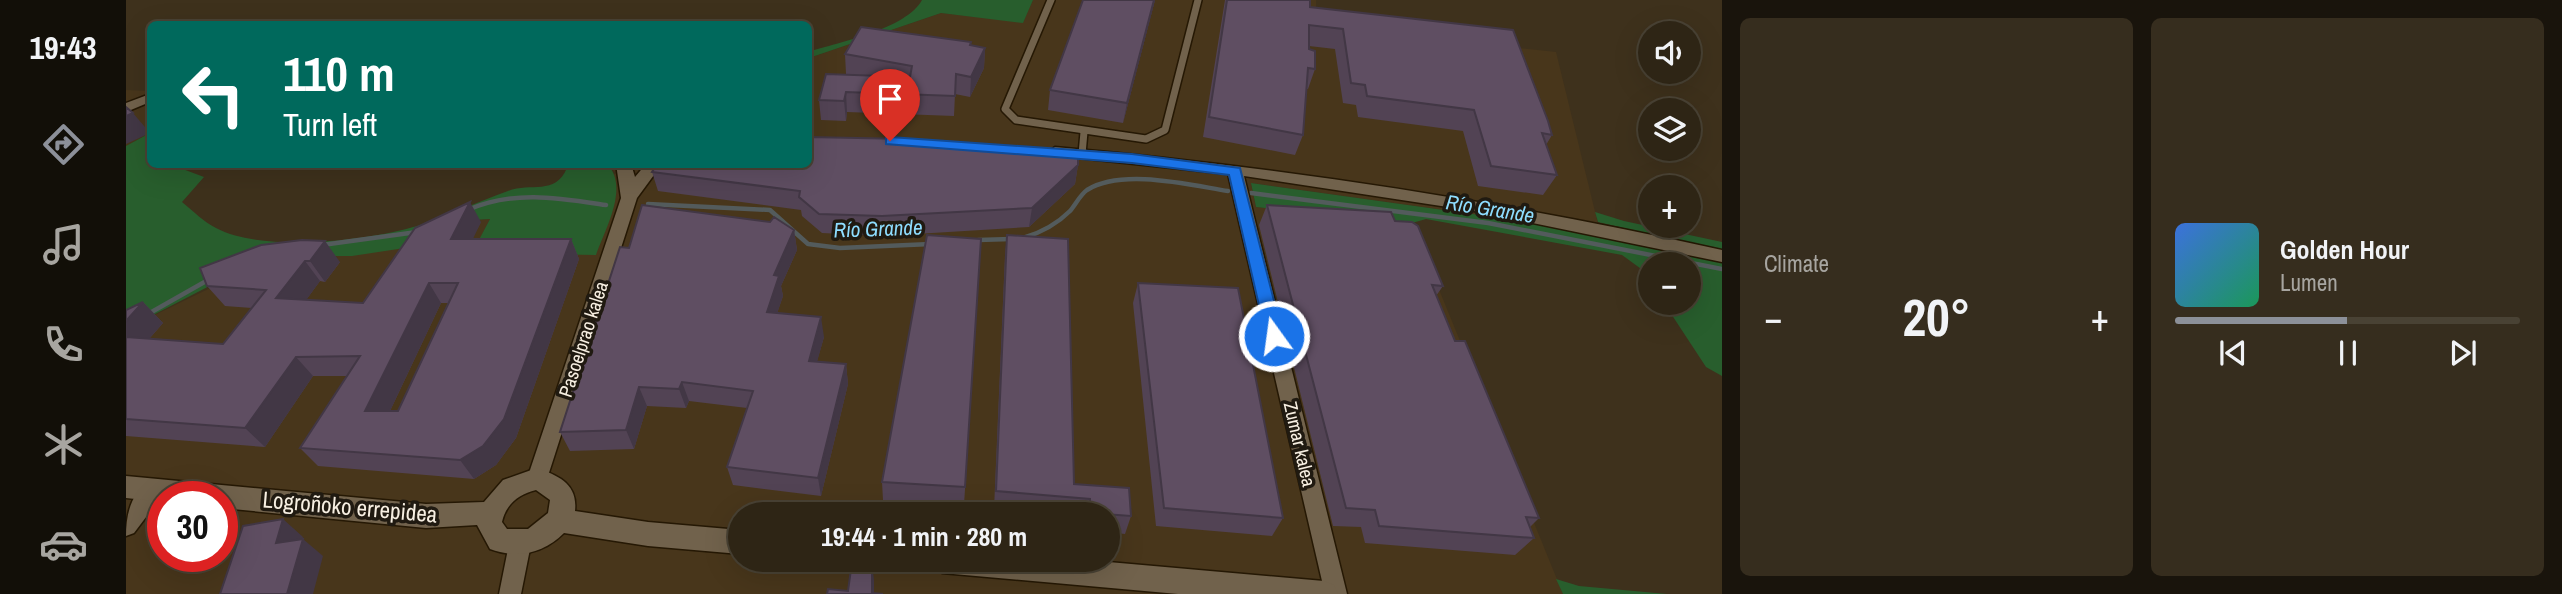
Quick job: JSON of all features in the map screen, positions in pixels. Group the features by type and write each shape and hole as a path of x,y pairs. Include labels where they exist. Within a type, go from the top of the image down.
{"main road":[{"path":"537,479 552,482 562,491 564,504 559,520 535,540 520,544 499,540 489,524 490,513 503,494 525,481 537,479"},
{"name":"Logroñoko errepidea","path":"126,487 147,488"},
{"name":"Logroñoko errepidea","path":"238,497 426,516 490,513"},
{"path":"559,520 648,534 728,541"},
{"path":"1077,572 1324,594"}],"street":[{"path":"126,97 147,98"},
{"path":"126,108 147,99"},
{"path":"1041,151 1235,171 1556,219 1722,256"},
{"name":"Pasoelprao kalea","path":"537,479 638,168"},
{"name":"Zumar kalea","path":"1235,171 1336,594"},
{"path":"126,526 147,499"},
{"path":"510,594 520,544"}],"lane":[{"path":"1051,0 1005,109 1016,120 1146,139 1165,130 1198,0"},
{"path":"1082,154 1084,132"}],"shaded area":[{"path":"1033,0 1316,0 1316,26 1556,52 1600,232 1251,183 1256,207 1412,223 1563,594 126,594 126,329 266,261 434,240 473,220 490,219 473,253 616,173 611,168 812,168 812,57 941,13 1023,22"},
{"path":"126,90 147,91 147,135 126,146"}],"green space":[{"path":"922,0 1033,0 1023,23 941,13 812,57 812,51 887,27 914,10"},
{"path":"147,135 147,168 180,168 204,177 182,202 216,228 236,236 260,240 315,242 396,231 429,222 508,191 549,185 562,177 567,168 610,168 614,174 616,197 596,255 472,253 490,219 473,220 418,246 352,256 293,256 225,278 126,329 126,146"},
{"path":"1251,183 1600,232 1690,252 1638,252 1638,267 1622,255 1426,219 1412,223 1256,207"},
{"path":"1595,212 1638,224 1638,231 1598,222"},
{"path":"1666,238 1701,238 1722,242 1722,251"},
{"path":"1701,254 1722,259 1722,376 1706,367 1672,315 1701,315"},
{"path":"1556,579 1579,586 1667,594 1563,594"}],"building":[{"path":"1083,0 1154,0 1127,103 1050,90"},
{"path":"1227,0 1310,0 1310,7 1513,30 1548,121 1552,135 1542,133 1557,175 1491,166 1474,110 1367,96 1365,85 1351,83 1343,29 1309,25 1309,49 1315,51 1315,69 1308,68 1303,135 1209,117"},
{"path":"861,27 971,42 970,45 985,48 971,77 956,74 955,96 846,92 844,101 819,100 826,74 910,77 912,66 845,54"},
{"path":"126,107 133,113 126,116"},
{"path":"812,137 908,139 1078,151 1078,165 1032,208 882,216 819,214 799,197 800,191 652,172 654,168 812,168"},
{"path":"470,202 451,239 571,239 504,419 483,446 460,460 300,448 360,356 296,357 245,428 126,419 126,337 223,344 266,290 207,286 200,268 261,245 302,240 325,241 310,261 305,261 276,298 363,303 415,228","holes":["429,283 458,283 398,411 365,411"]},
{"path":"642,205 770,222 774,217 794,230 774,275 779,276 767,312 821,317 809,361 846,364 818,478 727,467 753,391 682,382 679,389 639,387 626,430 560,432 620,247 629,248"},
{"path":"1267,205 1391,212 1395,221 1412,222 1418,226 1443,286 1432,285 1455,341 1465,341 1539,518 1526,517 1534,538 1379,526 1375,510 1346,508"},
{"path":"927,235 981,239 965,487 882,482"},
{"path":"1007,235 1068,239 1074,484 1129,488 1131,516 1120,515 1120,502 1090,502 1090,499 996,491"},
{"path":"1138,283 1238,288 1283,518 1164,508"},
{"path":"143,302 126,321 126,310"},
{"path":"283,519 276,543 303,539 287,594 220,594 227,572 238,572 238,541 243,526"},
{"path":"851,572 872,572 872,593 883,594 827,594 828,589 848,591"}],"waterway":[{"name":"Río Grande","path":"1023,238 1054,224 1070,211 1087,190 1102,183 1118,180 1156,180 1228,191"},
{"name":"Río Grande","path":"1251,193 1488,223 1722,269"},
{"name":"Río Grande","path":"470,209 504,199 537,197 606,205"},
{"name":"Río Grande","path":"648,204 770,210 808,244 840,248 931,244"},
{"name":"Río Grande","path":"322,245 417,232"},
{"name":"Río Grande","path":"978,240 1011,239"},
{"name":"Río Grande","path":"148,314 208,280"}],"route":[{"path":"890,141 1132,158 1235,171 1274,336"}]}
